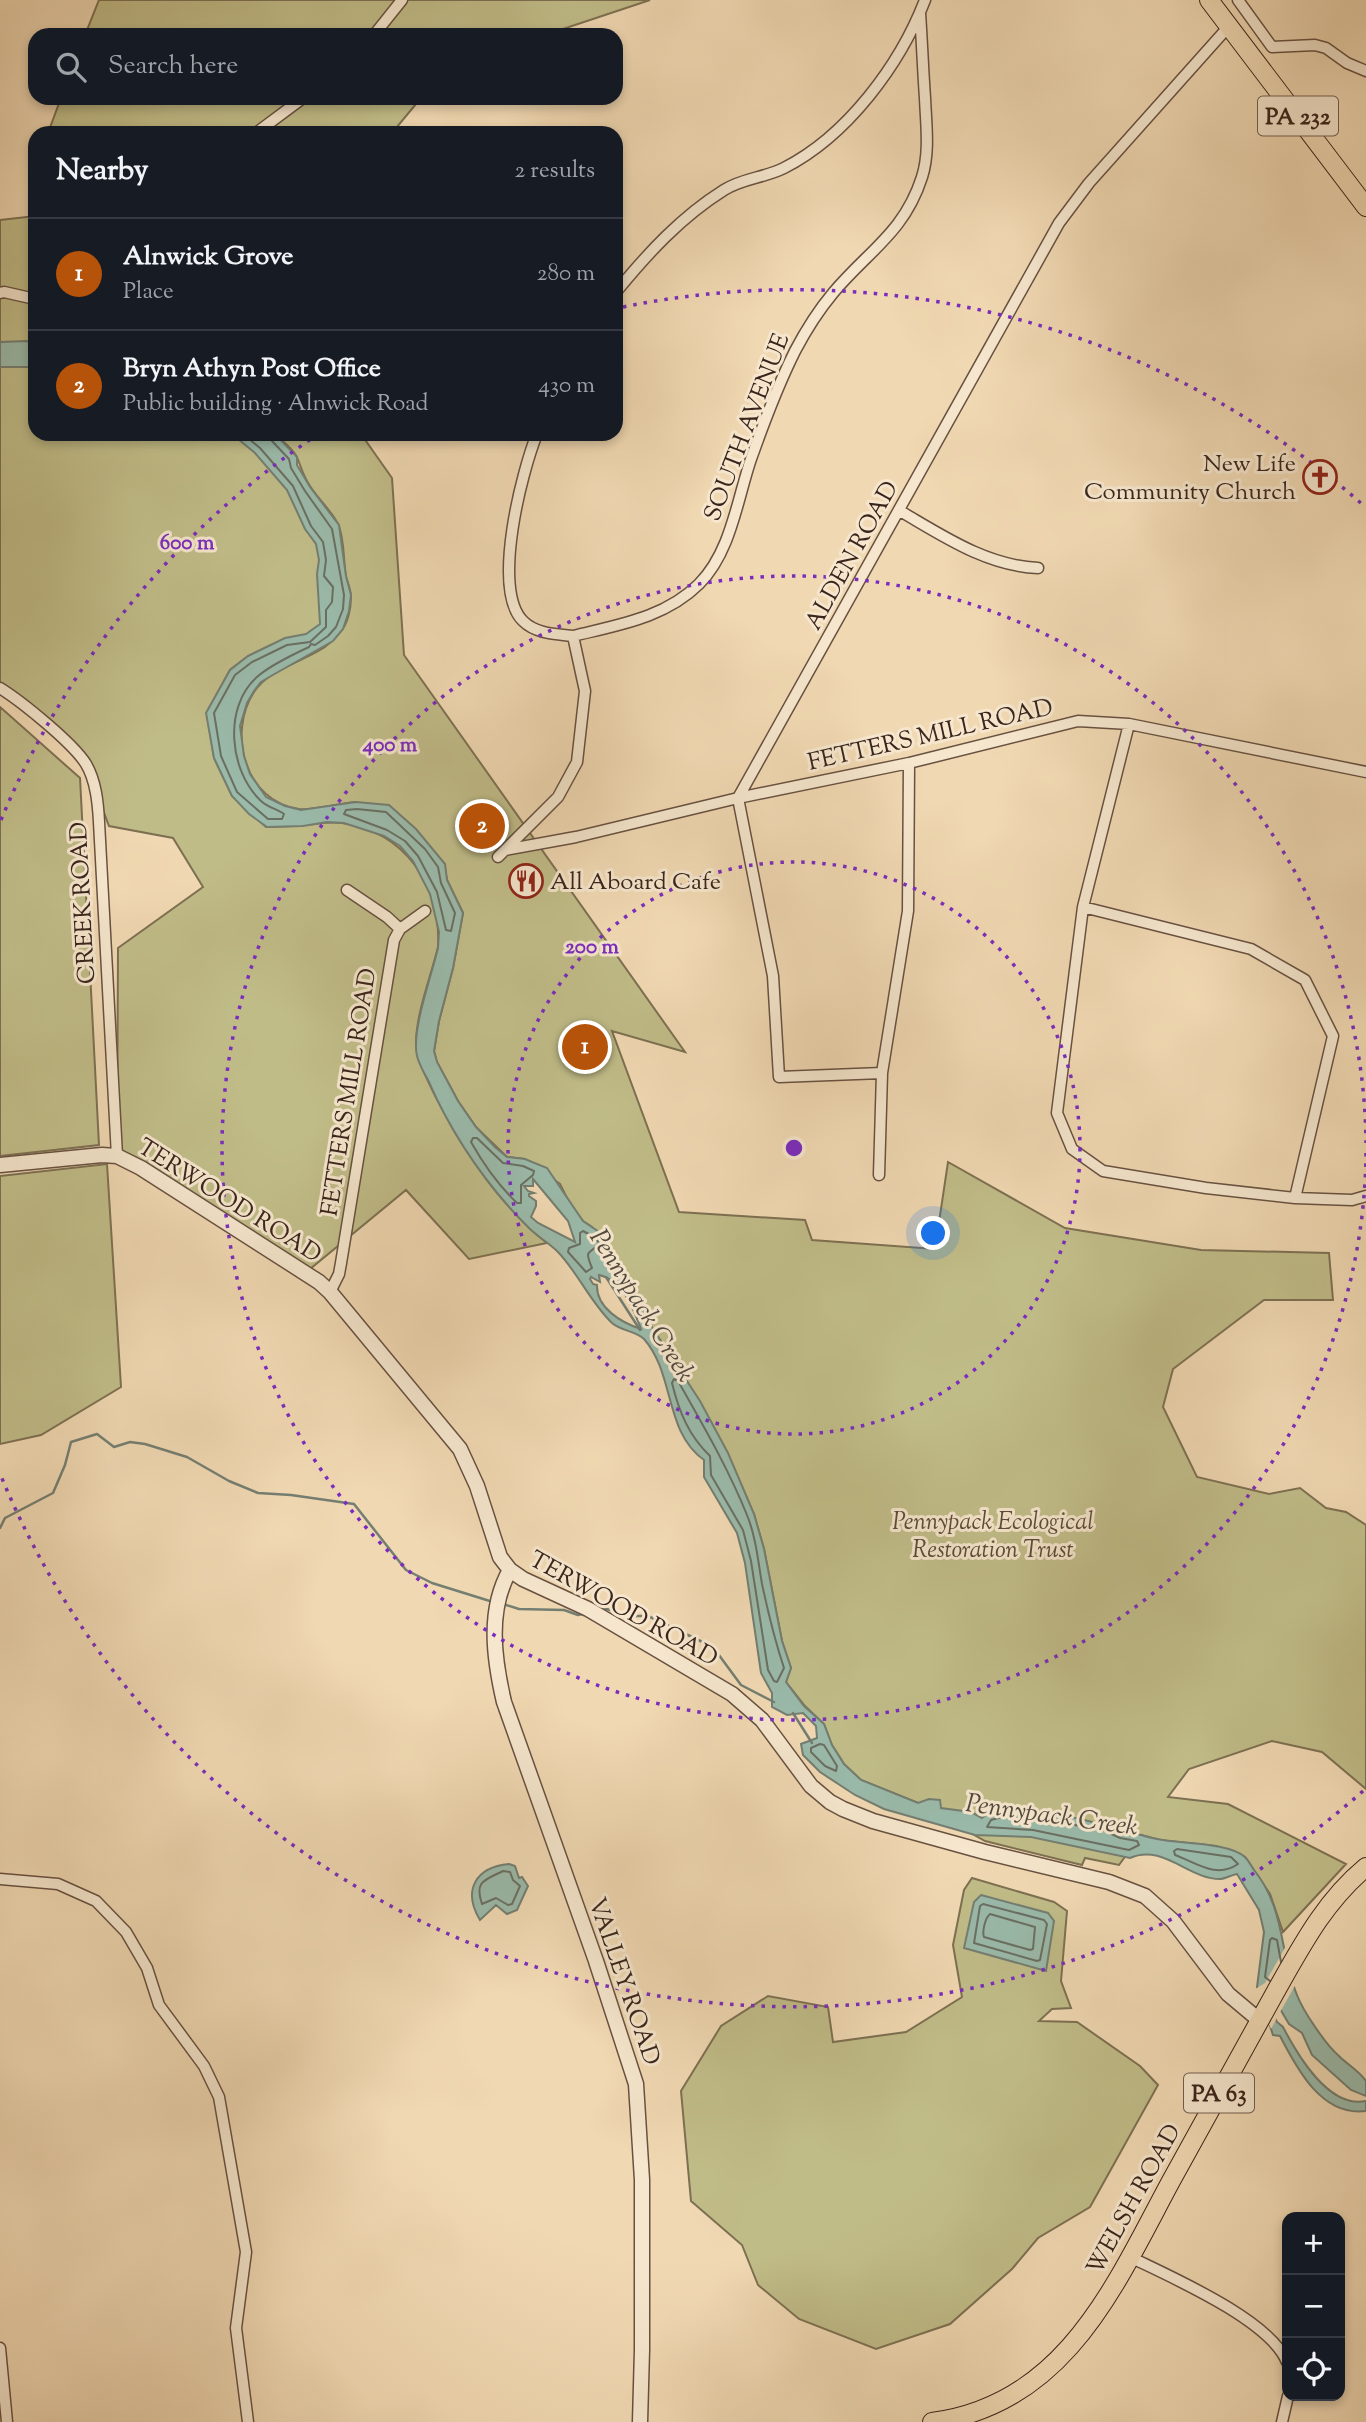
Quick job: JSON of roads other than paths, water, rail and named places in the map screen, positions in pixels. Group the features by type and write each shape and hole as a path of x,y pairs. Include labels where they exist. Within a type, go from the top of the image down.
{"main road":[{"name":"PA 232","path":"1209,0 1366,207"},
{"name":"WELSH ROAD","path":"932,2422 969,2415 997,2405 1048,2368 1081,2337 1118,2281 1313,1926 1332,1900 1366,1867"}],"street":[{"path":"380,28 402,0"},
{"path":"623,284 658,242 694,211 739,181 784,168 819,145 843,124 878,86 902,48 925,0"},
{"path":"1238,0 1272,47 1315,45 1326,48 1347,63 1366,71"},
{"name":"SOUTH AVENUE","path":"573,636 646,618 699,585 717,561 773,402 804,334 834,292 902,221 913,202 923,174 927,143 920,13"},
{"name":"ALDEN ROAD","path":"738,798 1059,223 1089,183 1230,25"},
{"path":"265,126 294,105"},
{"path":"0,293 28,297"},
{"path":"534,441 514,508 509,570 515,610 530,627 552,634 573,636"},
{"path":"900,511 958,544 999,562 1017,567 1038,568"},
{"name":"FETTERS MILL ROAD","path":"573,636 584,691 577,762 558,797 501,854 738,798 909,763 1078,721 1129,724 1366,772"},
{"name":"CREEK ROAD","path":"0,688 23,703 73,748 85,763 94,787 99,822 117,1156"},
{"path":"1129,724 1083,907 1056,1113 1072,1149 1103,1171 1206,1188 1295,1198 1352,1200 1366,1196"},
{"path":"879,1175 882,1073 908,911 909,763"},
{"path":"738,798 773,976 779,1077 882,1073"},
{"path":"347,890 400,929 425,911"},
{"path":"1083,907 1251,949 1305,980 1333,1036 1295,1198"},
{"name":"FETTERS MILL ROAD","path":"330,1292 339,1274 394,940 400,929"},
{"name":"TERWOOD ROAD","path":"0,1165 91,1155 117,1156 141,1168 319,1282 460,1449 477,1486 500,1558 510,1570 523,1579 595,1612 743,1702 770,1730 811,1786 837,1805 896,1828 1109,1882 1145,1896 1173,1921 1228,1994 1261,2018"},
{"name":"VALLEY ROAD","path":"510,1570 499,1596 497,1615 495,1662 503,1702 596,1961 636,2084 642,2180 640,2422"},
{"path":"0,1879 58,1884 96,1901 126,1932 147,1968 159,2005 204,2066 219,2097 246,2252 236,2328 248,2422"},
{"path":"1130,2257 1171,2277 1262,2330 1282,2354"},
{"path":"0,2348 7,2422"},
{"path":"1282,2422 1287,2401"}],"water":[{"path":"28,341 28,367 0,367 0,342"},
{"path":"240,441 282,441 297,457 297,465 310,487 339,525 351,595 349,611 343,629 333,641 261,682 254,691 240,726 244,756 250,774 266,797 301,810 356,802 389,805 416,829 445,864 447,880 463,913 453,968 439,1021 434,1051 437,1062 458,1101 476,1127 495,1147 507,1157 525,1159 547,1168 583,1221 602,1234 637,1292 648,1321 700,1401 728,1453 754,1514 764,1549 782,1641 791,1668 786,1682 804,1706 824,1724 832,1745 844,1764 861,1780 918,1803 929,1799 940,1800 941,1808 971,1812 982,1818 996,1811 1041,1811 1157,1839 1228,1849 1245,1857 1272,1900 1291,1979 1300,2002 1328,2044 1366,2081 1366,2096 1351,2090 1312,2055 1302,2033 1289,2024 1267,1987 1263,1991 1277,2022 1306,2064 1327,2088 1339,2097 1366,2101 1366,2111 1350,2111 1324,2099 1303,2076 1280,2036 1273,2035 1257,1987 1264,1932 1259,1910 1237,1874 1221,1879 1209,1878 1154,1855 1130,1858 1031,1837 975,1835 884,1809 855,1795 820,1772 803,1755 801,1744 817,1738 816,1726 803,1713 787,1715 772,1707 772,1693 761,1673 745,1563 737,1533 704,1477 704,1460 691,1448 682,1434 654,1353 641,1336 612,1323 558,1252 529,1228 499,1195 459,1140 420,1065 416,1045 417,1032 438,948 439,932 430,894 413,861 400,846 384,836 344,823 267,827 249,814 232,796 214,758 206,713 230,670 248,656 285,638 306,634 320,624 317,574 319,560 316,544 305,529 287,490 255,453","holes":["533,1179 568,1221 575,1242 531,1217 536,1201 529,1196 534,1193 524,1186 533,1186","599,1275 621,1289 631,1304 641,1329 618,1319 605,1307 597,1285 590,1279 591,1277 600,1282"]},
{"path":"509,1864 515,1866 519,1878 522,1877 528,1886 517,1910 507,1914 496,1905 480,1920 472,1899 475,1882 488,1870"},
{"path":"981,1895 1048,1913 1054,1921 1046,1971 964,1948 974,1902"}],"waterway":[{"name":"Pennypack Creek","path":"606,1277 640,1330"},
{"path":"0,1528 5,1518 53,1493 71,1442 97,1434 114,1447 130,1442 145,1444 187,1457 229,1481 258,1493 354,1504 406,1570 432,1583 493,1602"},
{"path":"503,1604 519,1609 564,1610 578,1615 586,1613"},
{"path":"599,1609 632,1616 648,1616 713,1647 741,1685 774,1702"},
{"name":"Pennypack Creek","path":"793,1713 812,1743"}],"place":[{"name":"New Life Community Church","path":"1320,477"},
{"name":"Bryn Athyn Post Office","path":"482,826"},
{"name":"All Aboard Cafe","path":"526,881"},
{"name":"Alnwick Grove","path":"585,1047"}],"park label":[{"name":"Pennypack Ecological Restoration Trust","path":"993,1535"}]}
